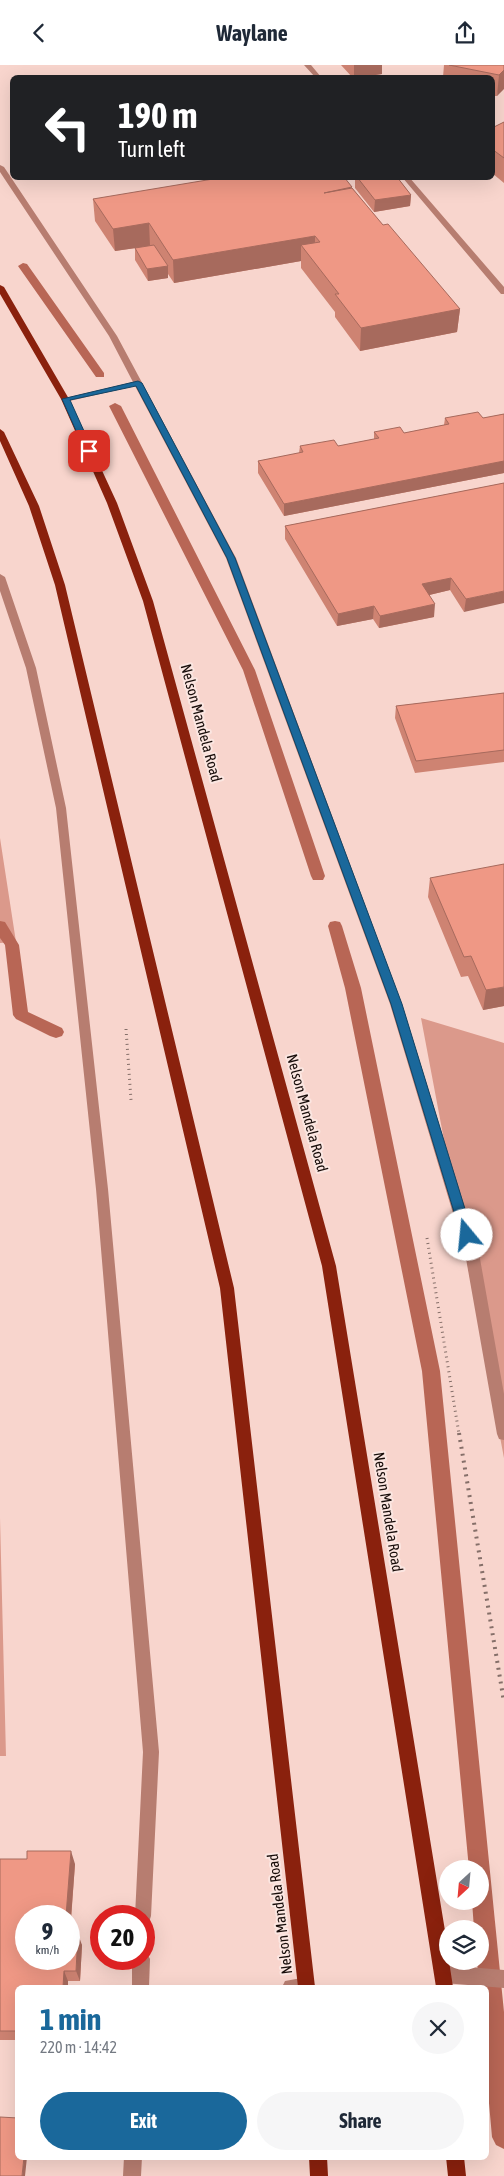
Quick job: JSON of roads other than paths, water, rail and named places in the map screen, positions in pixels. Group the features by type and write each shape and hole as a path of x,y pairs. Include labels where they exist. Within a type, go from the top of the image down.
{"main road":[{"name":"Nelson Mandela Road","path":"0,287 65,399 112,503 148,601 329,1266 445,1981"},
{"name":"Nelson Mandela Road","path":"0,432 34,506 60,585 227,1288 302,1985"},
{"path":"318,2160 319,2176"},
{"path":"456,2160 457,2176"}],"lane":[{"path":"307,65 316,75"},
{"path":"0,167 113,336 231,558 396,1004 472,1253 504,1434"},
{"path":"408,180 504,292"},
{"path":"65,399 138,383"},
{"path":"0,577 32,667 59,798 76,944 102,1189 151,1751 144,1905"},
{"path":"140,1985 141,1970"},
{"path":"445,1981 504,1979"},
{"path":"132,2176 133,2160"}],"waterway":[{"path":"23,266 100,375"},
{"path":"115,406 249,670 318,876"},
{"path":"0,926 12,945 21,1015 56,1032"},
{"path":"335,926 353,988 431,1371 479,1860"},
{"path":"483,1910 504,2137"}]}
